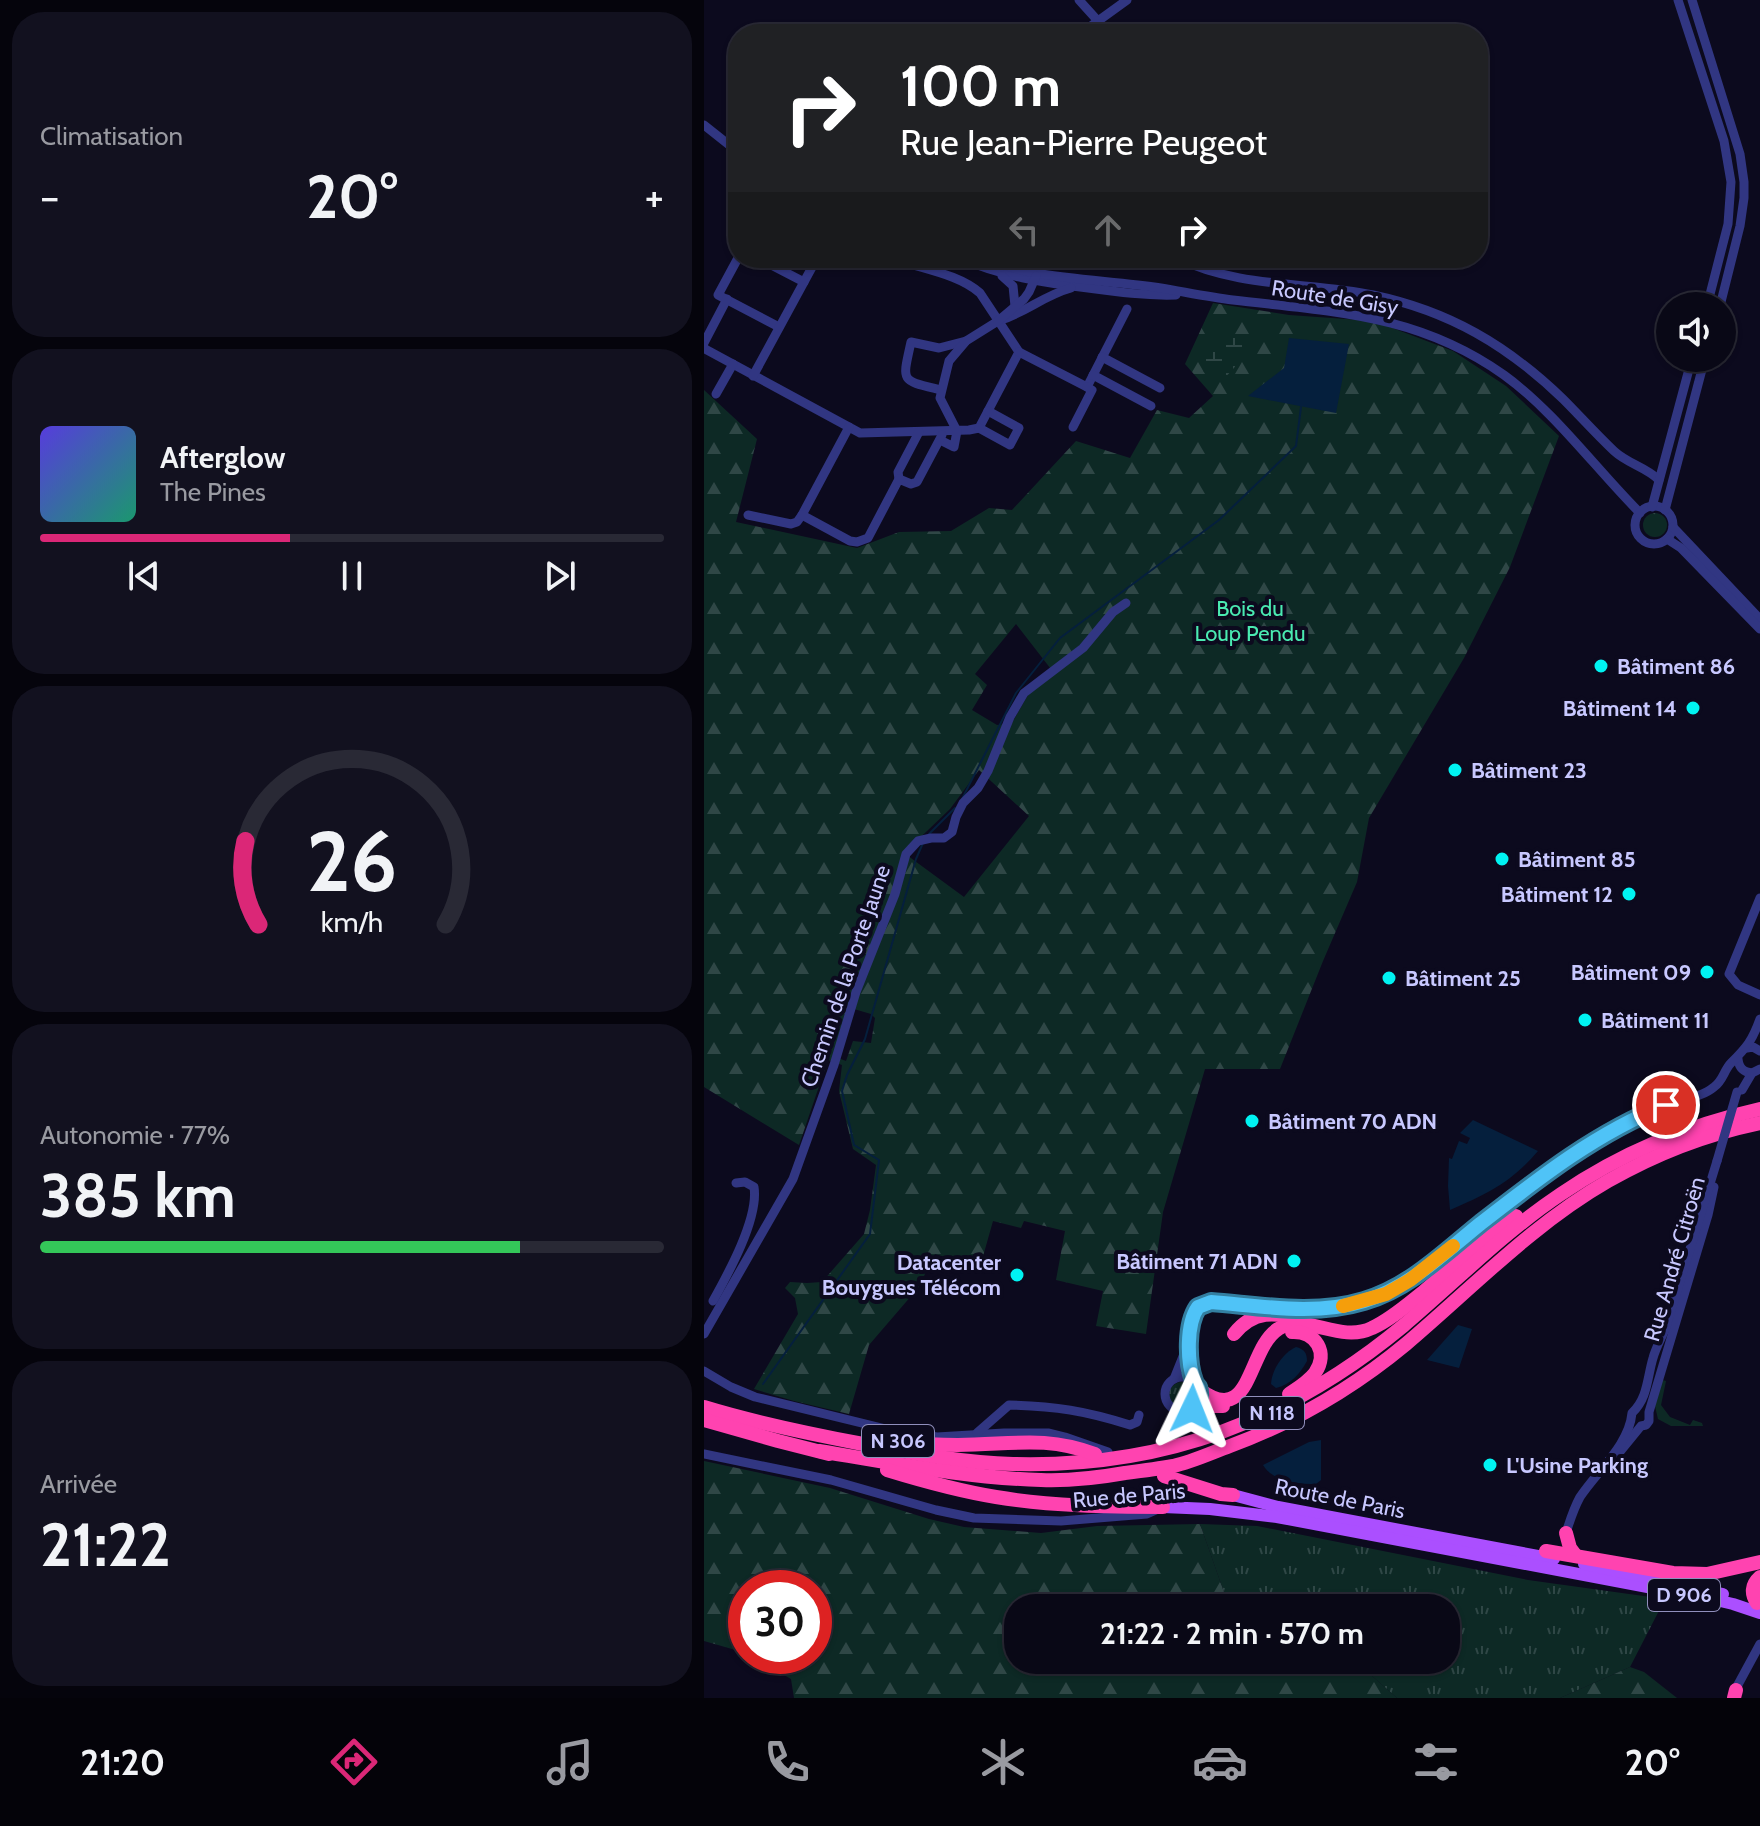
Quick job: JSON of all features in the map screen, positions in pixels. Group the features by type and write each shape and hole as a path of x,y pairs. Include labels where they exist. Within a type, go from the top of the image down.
{"highway":[{"name":"N 118","path":"704,1407 771,1425 871,1445 1011,1464 1099,1461 1195,1442 1270,1414 1339,1374 1403,1326 1539,1210 1611,1163 1692,1128 1760,1109"},
{"name":"N 118","path":"704,1420 819,1451 963,1475 1043,1481 1084,1479 1174,1465 1272,1430 1349,1387 1404,1346 1515,1248 1605,1182 1688,1143 1760,1123"},
{"path":"1554,1218 1660,1162 1760,1129"},
{"path":"1197,1385 1210,1397 1221,1400 1235,1397 1242,1390 1267,1340 1282,1326 1303,1324 1340,1333 1374,1328 1512,1218 1569,1182 1611,1163"},
{"path":"1234,1334 1247,1321 1268,1314 1348,1327 1390,1318"},
{"path":"1192,1409 1231,1406 1241,1401 1249,1392 1274,1344 1284,1334 1296,1331 1307,1334 1320,1347 1320,1365 1304,1384 1195,1442"},
{"name":"N 306","path":"704,1399 903,1442 957,1445 1048,1442 1102,1453"},
{"name":"N 306","path":"819,1451 927,1482 996,1497 1105,1507 1163,1507"},
{"path":"1168,1475 1221,1494 1233,1495"},
{"path":"1566,1533 1576,1556"},
{"path":"1546,1551 1652,1571 1690,1574 1721,1572 1760,1562"},
{"path":"1759,1607 1752,1591 1760,1577"}],"main road":[{"name":"Route de Paris","path":"1233,1495 1293,1510 1440,1536"},
{"name":"Rue de Paris","path":"1163,1507 1277,1517 1611,1574"},
{"path":"1440,1536 1472,1538 1546,1551 1566,1533"},
{"path":"1440,1536 1611,1574"},
{"name":"D 906","path":"1611,1574 1731,1596 1759,1607"}],"street":[{"path":"1079,0 1098,21"},
{"path":"1094,24 1127,0"},
{"path":"1678,0 1724,141 1731,182 1728,224 1711,292"},
{"path":"1692,0 1740,154 1744,182 1740,226 1724,292"},
{"path":"704,125 728,144"},
{"path":"733,268 718,295 779,327"},
{"path":"777,268 804,282"},
{"path":"753,376 812,268"},
{"path":"922,268 972,287 980,293 1019,352 1092,390 1073,427"},
{"name":"Route de Gisy","path":"988,268 1077,287 1141,294 1195,295"},
{"name":"Route de Gisy","path":"1006,268 1037,278 1164,289 1366,316 1438,337 1505,376 1534,401 1640,513"},
{"path":"1205,268 1224,275 1372,295 1441,315 1499,346 1562,398 1616,453 1634,466 1649,470 1659,480"},
{"path":"997,271 1013,286 1015,306"},
{"path":"1037,278 1038,302"},
{"path":"941,390 906,379 904,372 911,342 939,348 966,341 998,321 1027,296 1037,278"},
{"path":"998,321 1018,314 1055,293 1077,287"},
{"path":"727,299 704,345 705,349 860,433 919,432 942,436 979,428 1010,445 1019,428 988,411"},
{"path":"1087,387 1127,309"},
{"path":"942,436 954,447 957,431 940,401 941,390 949,361 966,341"},
{"path":"939,348 949,361"},
{"path":"979,428 1019,352"},
{"path":"1102,357 1160,388"},
{"path":"716,394 733,364"},
{"path":"1652,507 1688,372"},
{"path":"1665,510 1701,372"},
{"path":"1093,375 1151,406"},
{"path":"748,515 791,524 797,522 849,427"},
{"path":"802,515 850,541 868,538 919,432"},
{"path":"899,479 911,484 917,482 942,436"},
{"path":"1673,527 1667,539 1653,544 1642,540 1635,523 1640,513 1652,507 1665,510 1673,527 1760,619"},
{"path":"1667,539 1681,548 1760,629"},
{"name":"Chemin de la Porte Jaune","path":"704,1334 793,1179 834,1065 856,992 895,894 906,854 918,841 944,838 952,832 963,803 978,788 988,771 1010,717 1024,693 1083,648 1113,612 1126,603"},
{"path":"1760,898 1729,974 1738,985 1760,995"},
{"name":"Rue André Citroën","path":"1644,1410 1654,1353 1666,1327 1739,1091 1751,1068 1743,1049 1754,1038 1760,1019"},
{"path":"1747,1048 1760,1051"},
{"path":"1188,1336 1199,1400 1192,1409 1180,1412 1166,1402 1165,1391 1174,1379 1193,1313 1198,1307 1211,1302 1304,1310 1361,1302 1386,1294 1410,1280 1522,1190 1591,1142 1643,1114 1708,1091 1718,1085 1729,1066 1751,1068"},
{"path":"715,1316 708,1298 739,1247 754,1203 754,1187 745,1182 736,1183"},
{"name":"Rue de Paris","path":"704,1371 755,1397 886,1429 937,1437 1049,1433 1102,1453"},
{"path":"1174,1379 1185,1377 1197,1385"},
{"path":"976,1434 1009,1405 1076,1410 1130,1425 1137,1422 1139,1415"},
{"path":"1644,1410 1649,1421 1646,1425 1637,1424 1632,1413 1644,1410"},
{"path":"997,1416 1004,1433"},
{"path":"1566,1533 1579,1499 1637,1424"},
{"name":"Rue de Paris","path":"704,1454 831,1480 974,1518 1061,1521 1147,1514 1163,1507"},
{"path":"1733,1695 1760,1644"}],"green space":[{"name":"Bois du Loup Pendu","path":"1213,303 1289,315 1374,321 1453,351 1506,386 1559,436 1510,567 1464,658 1369,818 1357,882 1280,1069 1205,1069 1163,1212 1146,1334 1096,1326 1103,1291 1056,1280 1065,1231 1024,1221 1021,1228 993,1221 980,1267 935,1254 918,1288 869,1345 849,1414 754,1389 798,1314 795,1298 785,1288 790,1282 822,1282 864,1234 876,1165 853,1149 839,1091 842,1065 828,1060 799,1145 704,1087 704,390 757,439 736,522 857,548 899,532 951,531 989,508 1012,510 1076,441 1130,458 1157,410 1189,418 1213,396 1185,364","holes":["1016,624 1054,673 1028,695 1012,723 997,725 972,710 987,685 975,674","979,770 1029,816 964,897 904,853 950,809","854,1009 871,1014 875,1018 871,1043 853,1041 846,1061 838,1058"]},
{"path":"1223,335 1252,339 1242,359 1223,380 1215,380 1203,371 1202,360 1206,342"},
{"path":"1655,513 1664,516 1667,525 1664,534 1655,537 1646,534 1643,525 1646,516"},
{"path":"1662,1380 1666,1381 1661,1405 1670,1417 1690,1425 1693,1420 1703,1426 1671,1426 1658,1419 1655,1406"},
{"path":"1182,1382 1191,1386 1195,1395 1191,1404 1182,1408 1173,1404 1169,1395 1173,1386"},
{"path":"704,1461 830,1488 964,1527 1041,1533 1097,1526 1200,1524 1225,1594 1004,1594 1004,1674 1370,1674 1397,1698 794,1698 791,1679 782,1674 832,1674 832,1570 728,1570 728,1648 704,1641"},
{"path":"1200,1524 1257,1526 1528,1580 1665,1599 1630,1667 1560,1698 1397,1698 1370,1674 1460,1674 1460,1594 1225,1594"},
{"path":"1630,1667 1644,1672 1677,1698 1560,1698"}],"water":[{"path":"1289,338 1349,344 1336,413 1248,396 1284,368"},
{"path":"1473,1120 1538,1151 1498,1186 1450,1210 1449,1158 1452,1159 1459,1141 1467,1144 1470,1138 1460,1133"},
{"path":"1458,1325 1472,1329 1459,1368 1427,1360"},
{"path":"1296,1347 1304,1352 1307,1361 1294,1378 1276,1388 1271,1384 1276,1367"},
{"path":"1321,1440 1321,1480 1316,1484 1279,1478 1263,1465 1309,1442"}],"waterway":[{"path":"962,799 1016,693 1060,638 1219,520 1296,446 1301,407"},
{"path":"929,834 955,808"},
{"path":"763,1384 870,1234 879,1160 854,1145 842,1091 865,1039 923,843"}],"slow traffic":[{"path":"1343,1306 1386,1294 1410,1280 1453,1246"}],"place":[{"name":"Bâtiment 86","path":"1601,666"},
{"name":"Bâtiment 14","path":"1693,708"},
{"name":"Bâtiment 23","path":"1455,770"},
{"name":"Bâtiment 85","path":"1502,859"},
{"name":"Bâtiment 12","path":"1629,894"},
{"name":"Bâtiment 09","path":"1707,972"},
{"name":"Bâtiment 25","path":"1389,978"},
{"name":"Bâtiment 11","path":"1585,1020"},
{"name":"Bâtiment 70 ADN","path":"1252,1121"},
{"name":"Bâtiment 71 ADN","path":"1294,1261"},
{"name":"Datacenter Bouygues Télécom","path":"1017,1275"},
{"name":"L'Usine Parking","path":"1490,1465"}],"route":[{"path":"1192,1409 1200,1395 1194,1382 1188,1336 1193,1313 1198,1307 1211,1302 1304,1310 1361,1302 1386,1294 1410,1280 1565,1159 1643,1114 1666,1105"}]}
